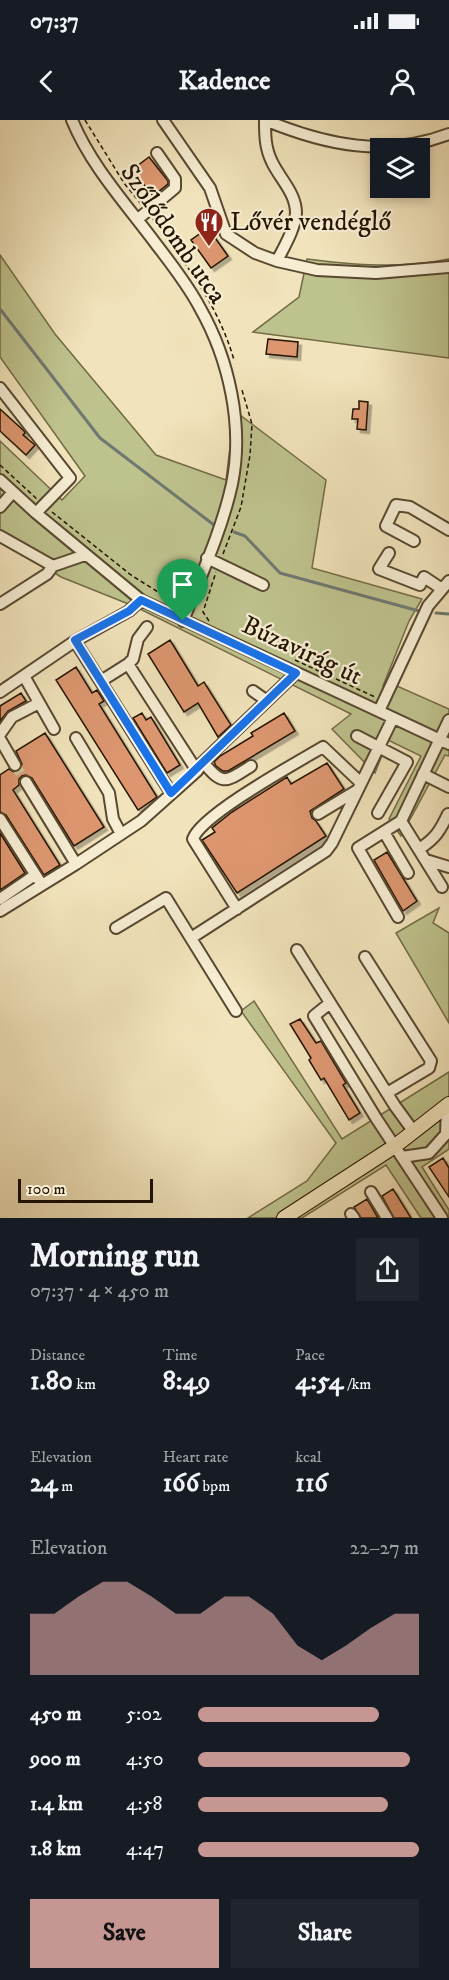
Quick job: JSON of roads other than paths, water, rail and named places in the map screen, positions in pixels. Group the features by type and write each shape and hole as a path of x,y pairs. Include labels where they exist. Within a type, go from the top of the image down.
{"main road":[{"path":"284,1218 399,1151 414,1132 448,1105"}],"street":[{"name":"Szőlődomb utca","path":"72,120 93,159 184,281 201,309 218,348 232,399 236,429 232,482 226,507 183,621"},
{"path":"163,120 210,188 226,234 255,252 277,261 317,270 376,273 449,267"},
{"path":"277,261 290,235 296,208 293,196 268,154 265,141 265,120 310,138 349,146 388,148 449,134"},
{"path":"138,219 175,189 175,179 157,153"},
{"path":"0,387 70,478 40,509"},
{"name":"Búzavirág út","path":"0,480 13,492 40,509 86,555 141,600 296,673 382,706 393,718 444,742"},
{"path":"0,507 13,492"},
{"path":"414,541 386,526 396,505 410,507 449,530"},
{"path":"0,536 53,566"},
{"path":"382,706 428,606 446,585 424,578 420,585 379,569 389,553"},
{"path":"0,604 47,574 53,566 86,555"},
{"path":"207,558 262,585"},
{"path":"0,692 75,640 129,611 141,600"},
{"path":"100,681 128,664 135,656 138,639 147,627"},
{"path":"75,640 171,793"},
{"path":"128,664 200,766 224,781 230,780 251,766"},
{"path":"0,911 141,821 296,673"},
{"path":"24,676 54,729"},
{"path":"253,691 267,701"},
{"path":"0,734 12,717 39,703"},
{"path":"191,938 326,851 393,718"},
{"path":"398,917 358,848 401,821 423,774 444,742 449,720"},
{"path":"357,736 407,762 378,813"},
{"path":"76,738 109,793 113,819 121,834"},
{"path":"0,739 15,765"},
{"path":"237,909 193,839 201,825 322,747 359,787"},
{"path":"423,774 449,787"},
{"path":"26,782 76,864"},
{"path":"318,814 359,787"},
{"path":"419,849 432,841 448,814"},
{"path":"0,819 42,885"},
{"path":"401,821 442,887"},
{"path":"384,832 408,873"},
{"path":"426,860 449,867"},
{"path":"0,899 35,875"},
{"path":"116,928 166,898 236,1011"},
{"path":"297,950 414,1132"},
{"path":"365,957 431,1061 429,1068 387,1093"},
{"path":"330,1003 314,1016 376,1118 444,1216"},
{"path":"399,1151 429,1153 448,1137 448,1105"},
{"path":"371,1192 387,1218"}],"waterway":[{"path":"0,309 100,438 214,525"},
{"path":"234,532 245,536 280,573 419,611"},
{"path":"436,613 449,614"}],"tunnel":[{"path":"15,765 26,782"}],"place":[{"name":"Lővér vendéglő","path":"209,248"}]}
